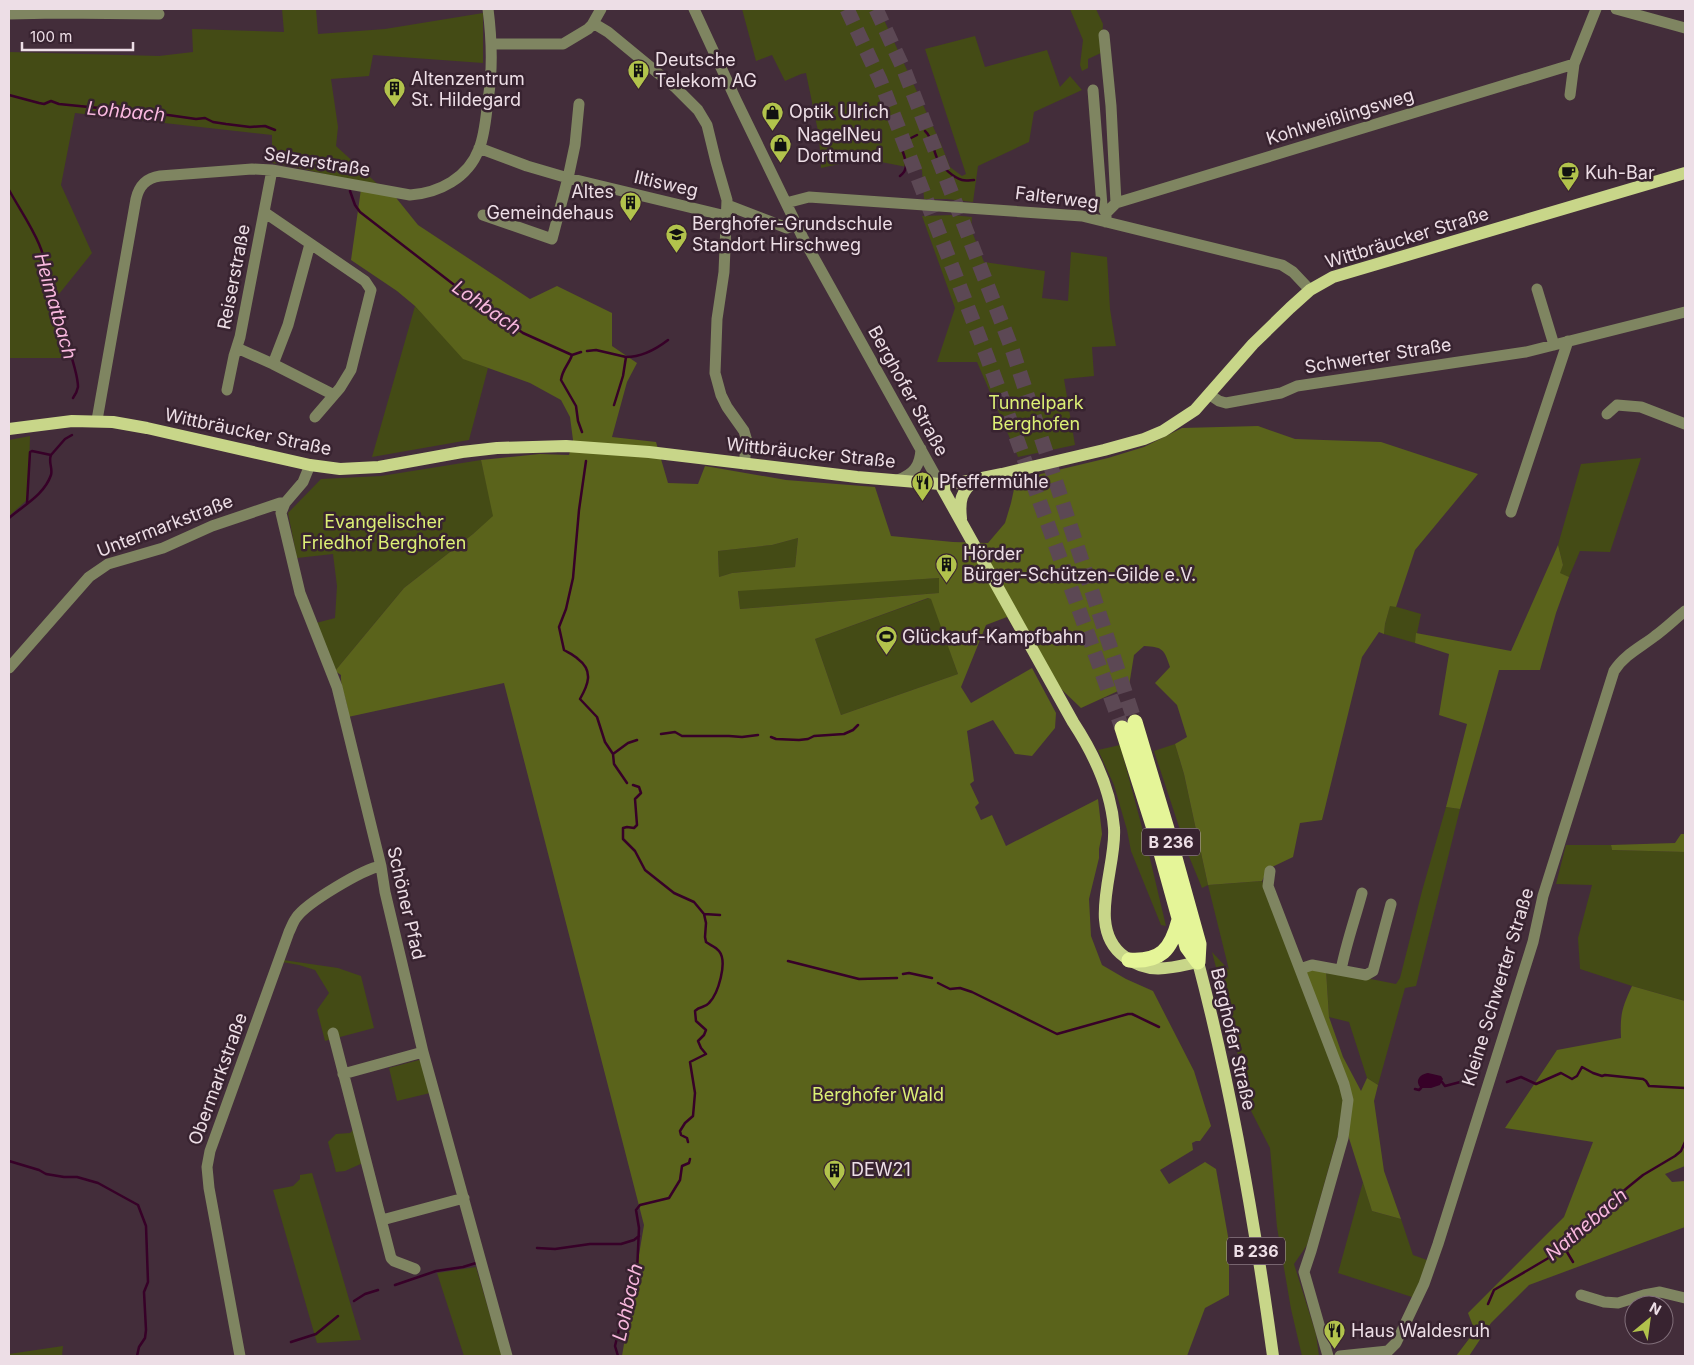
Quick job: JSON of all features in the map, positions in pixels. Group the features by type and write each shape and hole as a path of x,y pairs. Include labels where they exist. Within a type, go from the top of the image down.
{"highway":[{"name":"B 236","path":"1129,725 1168,829 1199,944 1198,962 1187,947 1179,920 1129,725"},
{"path":"1129,960 1143,961 1163,952 1173,939 1179,920"}],"main road":[{"name":"Wittbräucker Straße","path":"9,430 51,423 97,420 147,428 310,465 340,469 379,467 480,450 551,445 606,448 940,484 976,480 1144,439 1180,421 1195,410 1210,395 1265,332 1310,290 1333,277 1685,173"},
{"path":"961,521 960,503 963,493 976,480"},
{"name":"Berghofer Straße","path":"940,484 1085,741 1103,777 1110,803 1114,830 1113,858 1104,913 1107,933 1116,949 1129,960 1142,967 1151,969 1174,967 1198,962 1217,1034 1231,1102 1273,1356"}],"street":[{"name":"Selzerstraße","path":"97,420 136,199 141,186 148,179 160,176 252,169 272,170 398,194 420,194 443,188 469,166 480,148 491,87 492,44 488,9"},
{"path":"492,44 563,44 588,29 601,9"},
{"name":"Berghofer Straße","path":"694,9 740,110 821,272 940,484"},
{"path":"1570,95 1574,64 1596,9"},
{"path":"1616,9 1685,28"},
{"path":"9,14 158,14"},
{"path":"593,23 608,32 676,88 698,110 707,125 727,200 723,289 717,319 715,373 718,388 724,401 744,431 746,441 744,464"},
{"path":"1104,35 1111,106 1116,203 1106,217"},
{"name":"Kohlweißlingsweg","path":"1116,203 1574,64"},
{"path":"1093,90 1102,206 1106,217"},
{"path":"1095,106 1099,102 1106,102 1111,106"},
{"path":"483,215 552,239 575,145 579,104"},
{"name":"Iltisweg","path":"480,148 527,166 568,178 727,210 787,228 797,225"},
{"path":"1099,156 1113,155"},
{"name":"Reiserstraße","path":"227,390 242,326 272,170"},
{"name":"Falterweg","path":"786,203 808,196 1106,217 1282,264 1293,272 1310,290"},
{"path":"264,212 365,281 372,290 351,370 344,382 315,417"},
{"path":"273,364 284,338 310,244"},
{"path":"1536,289 1554,345"},
{"name":"Schwerter Straße","path":"1210,395 1222,403 1226,403 1282,393 1297,386 1526,352 1685,312"},
{"path":"1511,512 1568,341"},
{"path":"237,348 334,395"},
{"path":"1608,414 1617,405 1641,407 1685,424"},
{"path":"898,480 908,477 917,468 920,449"},
{"path":"285,503 303,482 310,465"},
{"name":"Untermarkstraße","path":"9,668 89,577 105,565 163,548 212,526 280,503 285,503"},
{"name":"Schöner Pfad","path":"285,503 281,513 297,584 337,687 381,866 385,892 423,1052 507,1356"},
{"name":"Kleine Schwerter Straße","path":"1340,1356 1388,1351 1396,1342 1421,1290 1438,1244 1533,942 1543,896 1614,671 1626,656 1656,636 1685,611"},
{"name":"Obermarkstraße","path":"240,1356 209,1188 207,1167 210,1151 289,932 296,918 338,886 372,868 381,866"},
{"path":"1270,871 1268,886 1344,1084 1348,1100 1343,1138 1311,1251 1304,1268 1305,1278 1328,1356"},
{"path":"1341,970 1362,894"},
{"path":"1300,969 1312,965 1366,975 1373,971 1391,904"},
{"path":"333,1033 391,1258 415,1269"},
{"path":"343,1074 423,1052"},
{"path":"382,1220 464,1198"},
{"path":"1581,1295 1604,1302 1618,1303 1660,1292 1685,1298"}],"green space":[{"path":"282,9 316,9 318,34 385,29 483,13 483,63 373,55 369,76 331,79 338,127 336,146 383,189 272,163 272,135 75,113 61,185 92,253 55,299 67,358 9,358 9,52 159,56 193,52 192,29 284,32"},
{"path":"742,9 879,9 950,167 962,176 966,174 925,49 975,36 985,67 1047,50 1060,87 1070,76 1082,90 1034,112 1029,142 978,166 973,202 924,199 922,170 876,161 853,161 821,168 819,136 806,73 785,81 772,55 756,61"},
{"path":"1070,9 1096,9 1103,24 1101,53 1088,59 1088,68 1082,71 1080,65 1083,40"},
{"name":"Berghofer Wald","path":"361,189 393,194 418,225 530,299 557,286 612,313 612,346 637,363 627,382 612,437 656,442 668,483 698,484 705,466 786,480 875,487 891,536 953,542 988,543 1005,523 1016,480 1108,458 1144,447 1182,428 1258,426 1295,439 1381,442 1478,474 1415,550 1396,607 1390,606 1384,634 1379,632 1362,657 1322,820 1300,823 1293,857 1268,869 1262,881 1208,885 1184,774 1175,744 1187,737 1177,705 1155,683 1170,667 1166,656 1159,648 1144,646 1134,655 1129,686 1081,708 1036,665 1007,617 986,625 961,687 971,703 1032,668 1056,713 1055,728 1032,756 1015,754 993,720 967,731 974,781 970,784 979,803 975,807 981,820 992,815 1006,846 1098,799 1102,834 1099,858 1089,899 1091,936 1102,965 1126,979 1153,991 1194,1071 1211,1126 1200,1141 1192,1143 1193,1150 1160,1170 1169,1184 1205,1162 1216,1169 1229,1242 1229,1295 1205,1308 1187,1356 622,1356 644,1225 504,683 348,717 341,675 335,671 404,588 493,516 481,460 540,454 569,455 573,440 570,417 561,400 530,383 463,359 415,306 397,291 351,260","holes":["798,538 795,567 732,573 719,577 718,551 772,545","939,578 939,593 740,609 738,591","928,598 931,599 958,674 841,715 815,639"]},
{"name":"Tunnelpark Berghofen","path":"952,215 972,217 971,229 984,262 1045,271 1042,298 1068,301 1071,252 1107,257 1110,309 1116,346 1092,347 1094,376 1064,379 1075,445 1018,457 977,362 937,362 955,308 922,216"},
{"path":"415,306 463,358 488,368 469,440 372,457"},
{"path":"30,436 28,499 9,516 9,440"},
{"path":"1641,458 1610,552 1580,551 1569,577 1559,573 1563,565 1558,545 1581,464"},
{"name":"Evangelischer Friedhof Berghofen","path":"481,460 494,516 404,588 335,671 316,623 335,618 337,586 333,554 297,558 288,513 321,479 381,476"},
{"path":"798,538 795,567 732,573 719,577 718,551 772,545"},
{"path":"1558,545 1563,565 1560,573 1569,577 1556,613 1540,670 1499,670 1460,809 1446,807 1467,724 1439,715 1449,654 1415,643 1416,633 1511,651"},
{"path":"939,578 939,593 740,609 738,590"},
{"name":"Glückauf-Kampfbahn","path":"929,598 932,599 958,674 841,715 815,639"},
{"path":"1390,605 1421,614 1415,643 1384,634"},
{"path":"1175,744 1184,774 1208,885 1202,888 1188,854 1154,751"},
{"path":"1120,745 1166,926 1161,925 1131,851 1114,785 1098,750"},
{"path":"1446,807 1460,809 1416,986 1405,988 1378,1085 1367,1078 1349,1022 1329,1017 1326,970 1396,984 1400,978"},
{"path":"1681,834 1685,834 1685,852 1612,850 1611,845 1675,843"},
{"path":"1566,845 1611,845 1612,850 1685,852 1685,1001 1580,969 1578,938 1592,885 1556,884"},
{"path":"1262,881 1268,892 1342,1088 1344,1113 1307,1245 1294,1264 1316,1334 1319,1356 1302,1356 1291,1309 1277,1227 1270,1148 1248,1105 1234,1036 1212,952 1229,970 1208,885"},
{"path":"283,960 338,968 361,976 374,1028 325,1041 317,1010 329,993 315,970 282,962"},
{"path":"1312,968 1326,970 1329,1017 1343,1057 1361,1091 1367,1078 1378,1085 1374,1101 1384,1171 1401,1219 1372,1211 1348,1135 1352,1100 1304,971"},
{"path":"1632,986 1685,1001 1685,1166 1665,1174 1672,1182 1685,1181 1685,1227 1529,1285 1491,1323 1469,1356 1456,1356 1475,1331 1468,1313 1564,1217 1593,1142 1505,1128 1557,1050 1621,1038 1622,1011"},
{"path":"419,1060 422,1062 430,1093 397,1101 389,1068"},
{"path":"353,1130 365,1162 345,1171 336,1172 328,1142 336,1134 350,1133"},
{"path":"312,1173 361,1340 317,1343 273,1190 293,1186 300,1179 300,1175"},
{"path":"1363,1182 1372,1211 1401,1219 1413,1255 1427,1260 1415,1298 1338,1273"},
{"path":"476,1267 502,1356 464,1356 437,1273"},
{"path":"63,1346 62,1356 9,1356 9,1354"}],"shaded area":[{"path":"1428,1073 1441,1076 1443,1079 1440,1085 1431,1088 1421,1088 1418,1080"}],"waterway":[{"name":"Lohbach","path":"9,95 44,104 51,101 59,104 125,112 196,119 205,118 213,122 250,127 265,126 275,130"},
{"path":"925,131 930,137 938,160 945,169 959,179 974,180"},
{"path":"900,176 906,166 901,146 905,141 917,135"},
{"name":"Heimatbach","path":"9,190 29,223 43,254 61,325 76,373 78,387 73,398"},
{"name":"Lohbach","path":"350,191 355,205 360,212 497,318 509,323 523,333 572,355 561,380 576,406 582,432"},
{"path":"626,357 648,352 668,340"},
{"path":"587,351 596,350 626,357 623,376 614,405"},
{"path":"572,355 581,352"},
{"name":"Heimatbach","path":"9,518 44,488 51,475 51,455 65,439 72,435"},
{"path":"27,503 30,452 51,455"},
{"name":"Lohbach","path":"586,461 579,510 573,578 566,609 559,627 564,650 575,656 588,673 587,683 580,699 597,717 605,742 613,754 614,764 627,783"},
{"path":"771,737 776,739 808,739 814,736 844,734 853,730 858,725"},
{"path":"661,734 675,732 682,736 742,737 758,735"},
{"path":"613,754 628,743 637,740"},
{"name":"Lohbach","path":"633,785 639,787 641,793 635,799 637,825 634,828 623,828 623,839 635,851 645,870 674,893 694,902 704,914 706,942 718,950 722,956 721,978 716,993 707,1005 695,1011 696,1021 706,1030 698,1041 706,1054 690,1062 695,1093 693,1116 680,1131 681,1135 687,1138 688,1142"},
{"path":"704,914 720,915"},
{"path":"788,961 859,979 897,978"},
{"path":"903,974 909,973 932,978"},
{"path":"938,983 950,989 960,988 972,992 1057,1034 1128,1014 1132,1014 1159,1027"},
{"path":"1507,1082 1521,1077 1536,1084 1561,1073 1572,1079 1577,1076 1582,1067 1602,1076 1643,1079 1649,1086 1685,1088"},
{"path":"1442,1082 1445,1086 1464,1081"},
{"path":"1415,1089 1419,1090 1421,1088"},
{"name":"Nathebach","path":"1488,1304 1494,1290 1562,1250 1594,1217 1627,1188 1643,1175 1681,1151 1685,1142"},
{"name":"Lohbach","path":"618,1356 615,1346 629,1288 637,1272 639,1228 636,1210 640,1205 669,1198 680,1180 682,1166 689,1163 690,1159"},
{"path":"9,1161 46,1174 77,1177 98,1183 138,1205 146,1226 148,1282 144,1292 145,1338 139,1347 137,1356"},
{"path":"537,1248 555,1249 590,1244 621,1244 634,1240 639,1236"},
{"path":"1567,1245 1567,1252 1573,1262"},
{"path":"395,1285 436,1271 476,1263"},
{"path":"354,1301 365,1294 378,1290"},
{"path":"291,1342 316,1334 338,1316"}],"tunnel":[{"path":"847,9 880,80 987,357 1122,728"},
{"path":"876,9 904,70 1012,349 1135,722"}],"place":[{"name":"Deutsche Telekom AG","path":"639,89"},
{"name":"Altenzentrum St. Hildegard","path":"395,108"},
{"name":"Optik Ulrich","path":"773,131"},
{"name":"NagelNeu Dortmund","path":"781,164"},
{"name":"Kuh-Bar","path":"1569,192"},
{"name":"Altes Gemeindehaus","path":"630,221"},
{"name":"Berghofer-Grundschule Standort Hirschweg","path":"676,253"},
{"name":"Pfeffermühle","path":"923,501"},
{"name":"Hörder Bürger-Schützen-Gilde e.V.","path":"947,583"},
{"name":"Glückauf-Kampfbahn","path":"886,656"},
{"name":"DEW21","path":"835,1189"},
{"name":"Haus Waldesruh","path":"1335,1350"}]}
